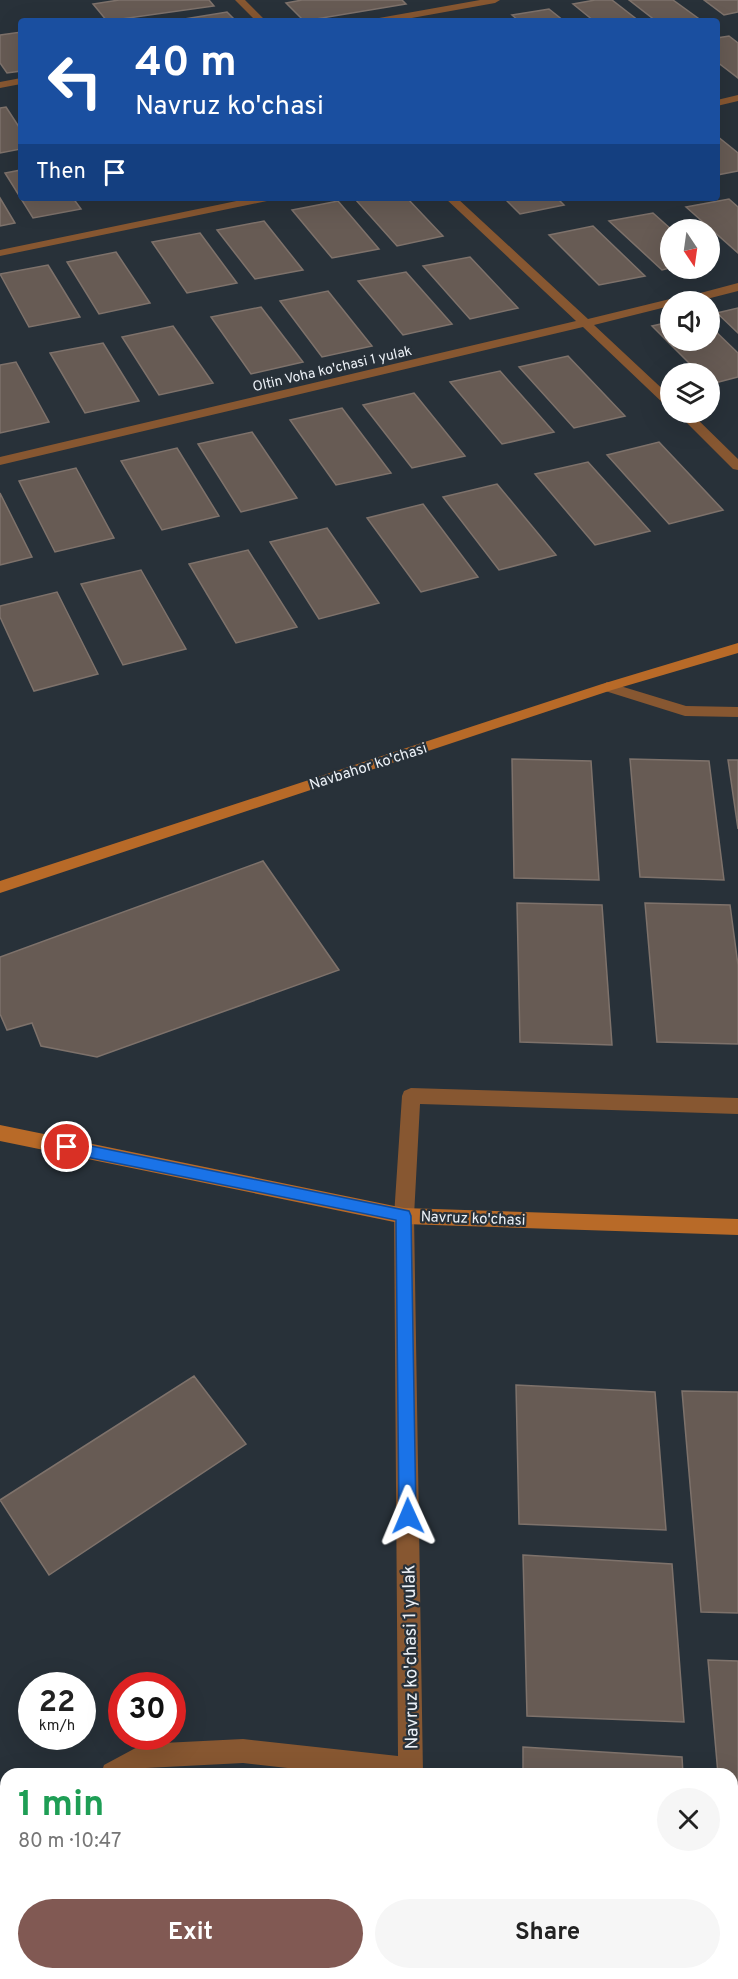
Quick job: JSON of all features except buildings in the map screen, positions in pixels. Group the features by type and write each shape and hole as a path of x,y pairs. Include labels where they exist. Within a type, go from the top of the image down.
{"main road":[{"name":"Navbahor ko'chasi","path":"0,887 607,687 738,648"},
{"name":"Navruz ko'chasi","path":"0,1133 404,1216 738,1227"}],"street":[{"path":"240,0 258,18"},
{"path":"396,18 495,0"},
{"path":"0,85 18,82"},
{"path":"720,102 738,98"},
{"path":"0,253 252,201"},
{"path":"454,201 660,392"},
{"path":"720,292 738,287"},
{"name":"Oltin Voha ko'chasi 1 yulak","path":"0,461 660,306"},
{"path":"693,423 738,466"},
{"path":"607,687 685,711 738,712"},
{"name":"Navruz ko'chasi 1 yulak","path":"411,1768 404,1216 411,1096 738,1106"},
{"path":"123,1768 143,1756 243,1752 377,1768"}],"route":[{"path":"67,1147 404,1216 408,1516"}]}
